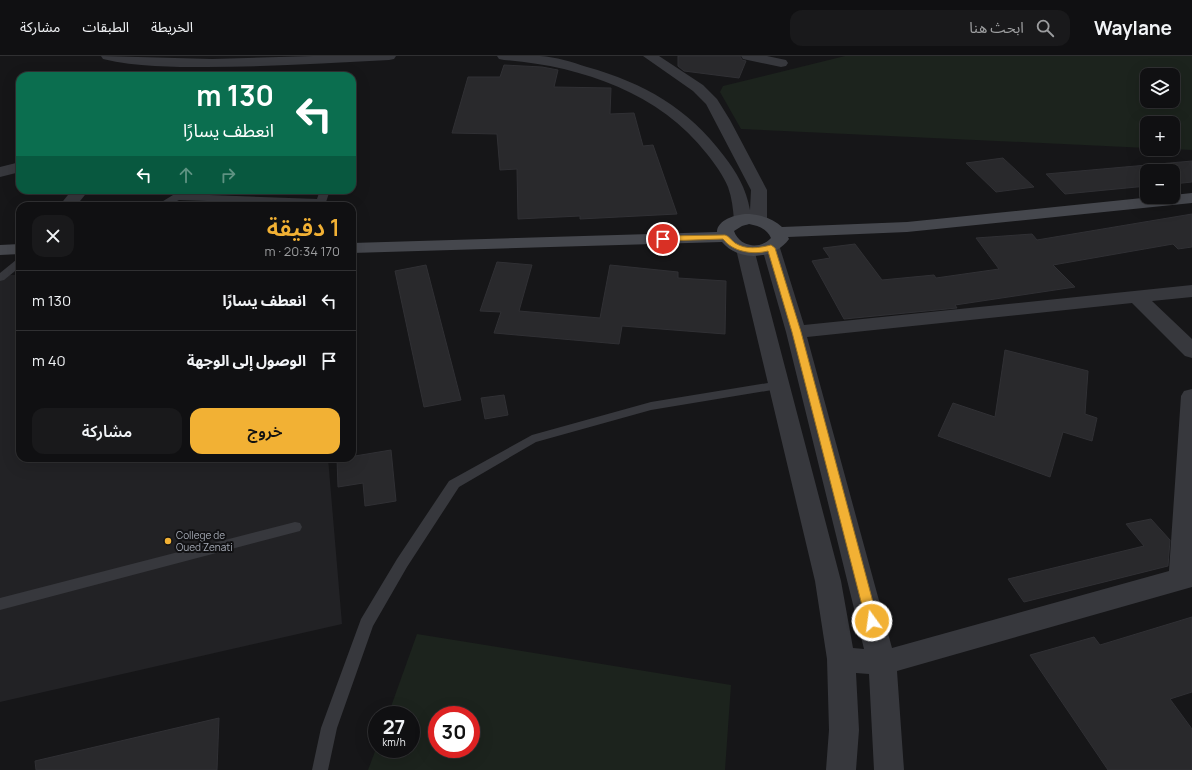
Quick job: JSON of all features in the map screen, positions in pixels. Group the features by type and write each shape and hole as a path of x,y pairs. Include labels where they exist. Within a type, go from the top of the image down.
{"main road":[{"path":"774,240 774,227 750,220 728,225 725,230 725,237 732,244 745,250 763,250 774,240 1192,198"},
{"path":"356,248 725,237"},
{"path":"0,250 16,249"}],"street":[{"path":"108,56 149,61 194,63 248,63 389,56"},
{"path":"504,56 552,62 584,70 653,98 681,117 706,143 728,171 750,220"},
{"path":"650,56 698,88 712,102 723,120 759,190 750,220"},
{"path":"748,56 781,63"},
{"path":"0,172 16,168"},
{"path":"70,202 78,194"},
{"path":"774,240 796,332 882,662 889,770"},
{"path":"745,250 828,581 841,659 844,730 841,770"},
{"path":"796,332 1192,291"},
{"path":"1137,297 1192,351"},
{"path":"841,659 882,662 1187,578 1192,396"}],"lane":[{"path":"166,202 178,194"},
{"path":"195,194 321,202"},
{"path":"0,278 16,265"},
{"path":"320,770 330,728 366,624 402,563 454,484 532,439 651,406 780,385"},
{"path":"0,604 295,527"}],"shaded area":[{"path":"845,56 1192,56 1192,150 1180,149 1180,116 1140,116 1140,148 741,129 720,92 723,86"},
{"name":"College de Oued Zenati","path":"0,275 16,275 16,462 328,462 342,624 0,702"},
{"path":"417,634 731,685 725,770 368,770 372,758 420,758 420,706 391,706"}],"building":[{"path":"678,56 740,56 742,60 746,61 739,78 684,71 678,66"},
{"path":"504,65 542,67 558,70 554,87 611,88 610,114 634,113 643,146 653,145 677,214 580,219 580,216 518,219 517,169 500,170 497,134 452,133 468,77 500,77"},
{"path":"1003,158 1034,187 996,192 966,163"},
{"path":"1192,161 1192,182 1180,183 1180,164 1158,164"},
{"path":"1140,166 1140,187 1065,194 1046,174"},
{"path":"1192,214 1192,247 1178,249 1173,244 1053,265 1075,287 955,305 957,308 844,319 812,261 830,258 823,248 855,244 882,280 934,275 936,278 999,269 976,238 1032,234 1037,240"},
{"path":"497,262 532,265 519,311 600,318 610,265 678,272 678,278 726,281 725,334 622,326 619,344 494,333 501,312 480,311"},
{"path":"426,265 461,400 424,407 395,271"},
{"path":"1005,350 1088,371 1085,414 1097,418 1092,441 1063,432 1050,477 938,436 953,403 995,417"},
{"path":"504,395 508,415 485,419 481,398"},
{"path":"391,450 396,501 365,506 363,483 338,487 337,462 356,462 356,456"},
{"path":"1151,519 1170,540 1168,566 1024,602 1008,579 1144,546 1126,524"},
{"path":"1192,617 1192,692 1170,699 1192,729 1192,770 1108,770 1030,655 1094,637 1100,645"},
{"path":"219,718 217,770 36,770 35,761"}],"place":[{"name":"College de Oued Zenati","path":"168,541"}],"route":[{"path":"663,239 725,237 729,242 745,250 763,250 771,248 796,332 872,621"}]}
